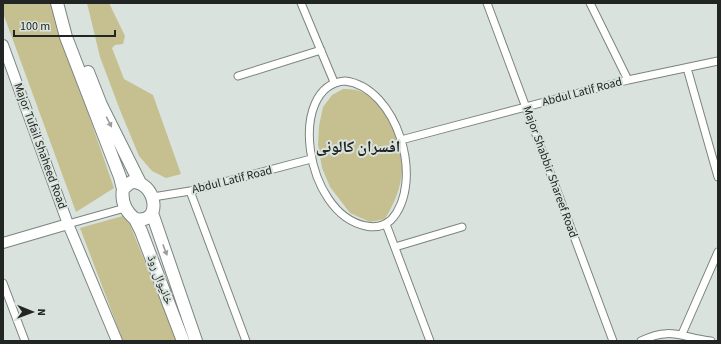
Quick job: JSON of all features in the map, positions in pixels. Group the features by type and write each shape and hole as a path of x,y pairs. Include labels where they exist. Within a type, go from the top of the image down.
{"main road":[{"path":"57,3 120,178 125,208 135,219 145,219 152,214 154,209 153,197 140,183 69,36 64,3"},
{"path":"123,189 131,182 140,183"},
{"path":"152,214 178,285 196,341"},
{"name":"خانیوال روڈ","path":"135,219 183,341"},
{"path":"164,290 178,285"}],"street":[{"path":"301,3 334,82"},
{"name":"Major Shabbir Shareef Road","path":"487,3 613,341"},
{"path":"590,3 628,80"},
{"name":"Major Tufail Shaheed Road","path":"3,45 68,224 117,341"},
{"path":"238,76 321,50"},
{"name":"Abdul Latif Road","path":"401,140 628,80 718,61"},
{"path":"687,68 718,177"},
{"path":"334,82 356,83 370,92 385,108 401,140 406,158 405,191 394,217 386,224 378,226 363,226 342,214 321,188 311,159 310,138 315,105 321,92 334,82"},
{"name":"Abdul Latif Road","path":"153,197 190,190 311,159"},
{"path":"190,190 246,341"},
{"path":"68,224 125,208"},
{"name":"Major Tufail Shaheed Road","path":"3,243 68,224"},
{"path":"386,224 430,341"},
{"path":"395,247 462,228"},
{"path":"682,334 718,252"},
{"path":"3,283 5,296 25,341"},
{"path":"641,341 664,333 682,334 690,338 712,341"}],"shaded area":[{"path":"3,3 50,3 114,188 76,212 3,13"},
{"path":"87,3 109,3 125,36 123,44 115,45 112,48 124,79 153,95 181,174 166,178 152,171 139,156 100,57"},
{"path":"343,89 356,90 367,95 376,102 391,122 396,134 402,159 402,170 396,196 385,219 370,222 350,213 330,187 322,168 318,145 319,126 323,107 332,95"},
{"path":"126,215 177,341 123,341 80,228"}],"district":[{"name":"افسران کالونی","path":"358,147"}]}
